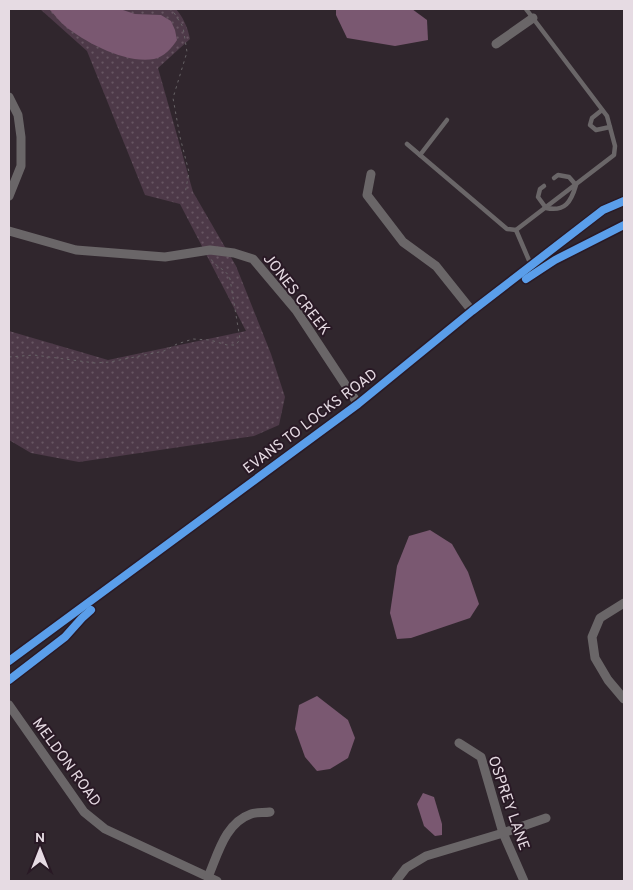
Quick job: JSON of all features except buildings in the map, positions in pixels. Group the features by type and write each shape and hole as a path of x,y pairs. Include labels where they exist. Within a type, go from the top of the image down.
{"street":[{"path":"496,44 533,18"},
{"path":"9,97 18,115 22,137 21,166 9,196"},
{"path":"371,174 367,195 403,242 436,266 472,311"},
{"name":"EVANS TO LOCKS ROAD","path":"9,661 358,404 472,311 603,210 624,201"},
{"name":"JONES CREEK","path":"9,231 76,250 165,257 210,250 234,253 253,259 296,310 358,404"},
{"path":"624,604 600,618 592,637 595,658 608,680 624,699"},
{"name":"MELDON ROAD","path":"9,705 84,812 105,829 217,881"},
{"name":"OSPREY LANE","path":"459,742 481,756 503,833 524,881"},
{"path":"208,877 227,832 237,820 252,814 270,812"},
{"path":"396,881 406,868 426,856 546,818"}],"lane":[{"path":"407,144 508,229 516,230 614,155 615,146 607,116 526,9"},
{"path":"602,110 592,118 590,125 596,130 610,127"},
{"path":"420,156 448,120"},
{"path":"554,178 558,175 569,177 576,185"},
{"path":"544,186 540,189 538,198 546,208 554,210 564,207 572,199 576,185"},
{"path":"516,230 532,265"}],"path":[{"path":"169,9 173,11 183,27 187,52 173,98 189,172 185,194"},
{"path":"9,356 34,355 95,363 110,362 164,351 193,339 236,345 240,339 230,279 226,272 213,263 210,257 210,250"}],"shaded area":[{"path":"40,9 176,9 183,19 190,39 158,68 193,192 236,266 271,354 285,397 279,425 254,436 79,462 31,453 9,440 9,331 108,360 246,331 180,204 145,195 87,51"},
{"path":"49,9 120,9 135,14 161,15 171,21 177,40 167,52 158,58 143,60 131,58 107,51 84,39 65,26"},
{"path":"336,9 412,9 427,20 428,40 395,46 347,38 336,15"},
{"path":"430,530 452,544 468,572 479,604 470,618 411,638 397,639 390,613 397,566 409,536"},
{"path":"317,696 348,720 355,738 348,758 330,769 317,771 305,757 295,729 299,705"},
{"path":"423,793 434,797 442,824 442,835 435,836 424,826 417,804"}],"cycle path":[{"path":"9,661 358,404 472,311 603,210 624,201"},
{"path":"526,279 555,260 624,225"},
{"path":"9,680 65,637 91,610"}]}
